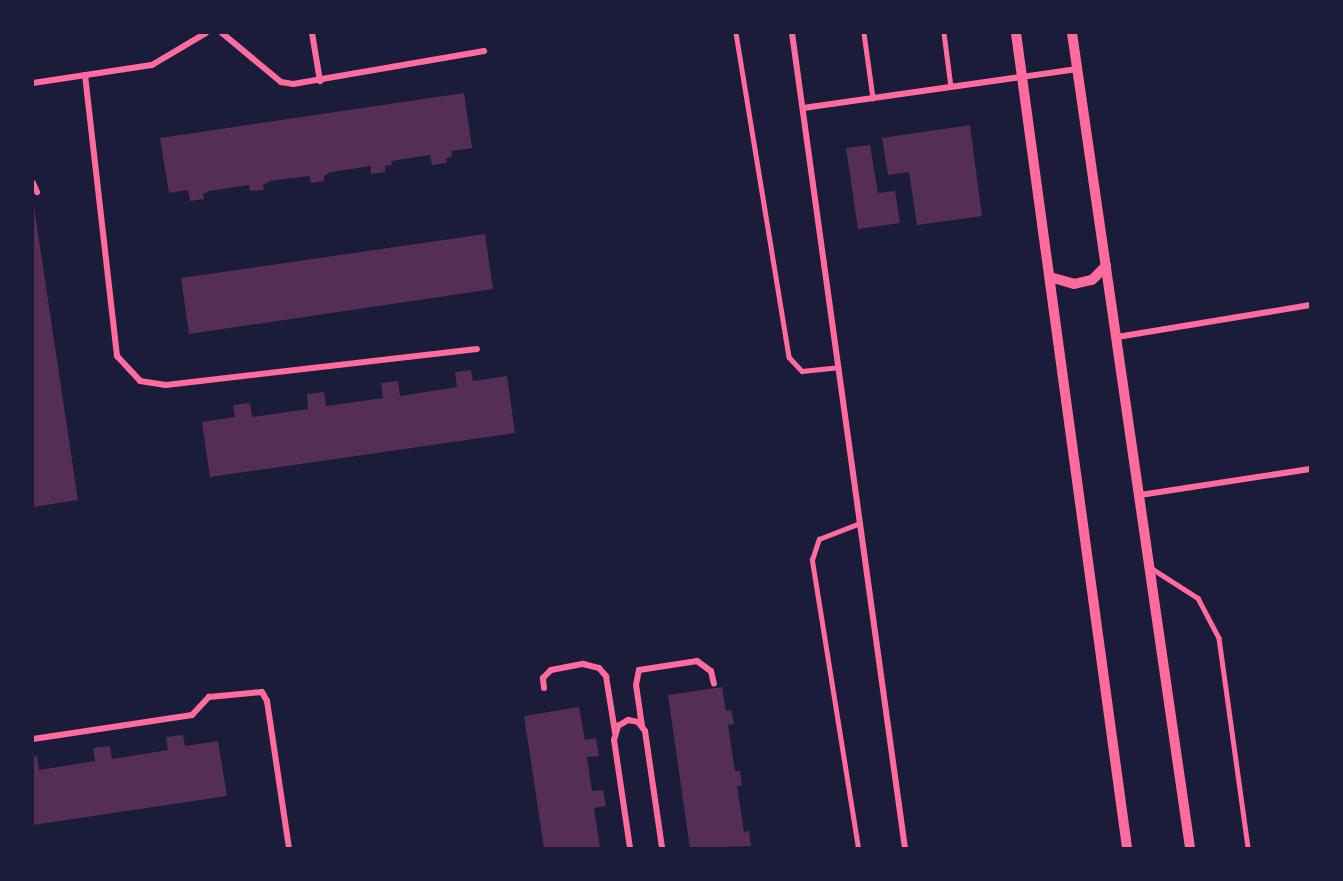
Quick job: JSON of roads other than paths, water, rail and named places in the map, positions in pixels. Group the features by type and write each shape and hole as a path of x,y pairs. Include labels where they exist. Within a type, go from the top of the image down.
{"street":[{"path":"33,83 152,66 206,33"},
{"path":"222,33 281,82 320,81 484,51"},
{"path":"312,33 320,81"},
{"path":"792,33 905,848"},
{"path":"1016,33 1127,848"},
{"path":"1072,33 1190,848"},
{"path":"803,108 1077,69"},
{"path":"85,75 117,356 140,381 166,385 477,349"},
{"path":"33,183 37,192"},
{"path":"1050,277 1074,284 1092,280 1106,266"},
{"path":"1117,337 1310,305"},
{"path":"1140,495 1310,469"},
{"path":"662,848 636,685 639,670 697,661 711,671 714,684"},
{"path":"544,688 543,678 551,670 583,664 599,668 606,675 630,848"},
{"path":"33,739 192,715 209,697 262,692 267,701 289,848"},
{"path":"615,732 628,720 643,726"}],"lane":[{"path":"736,33 789,357 802,371 838,367"},
{"path":"864,33 873,98"},
{"path":"944,33 951,87"},
{"path":"858,848 812,560 819,539 860,523"},
{"path":"1151,568 1198,598 1219,638 1248,848"}]}
